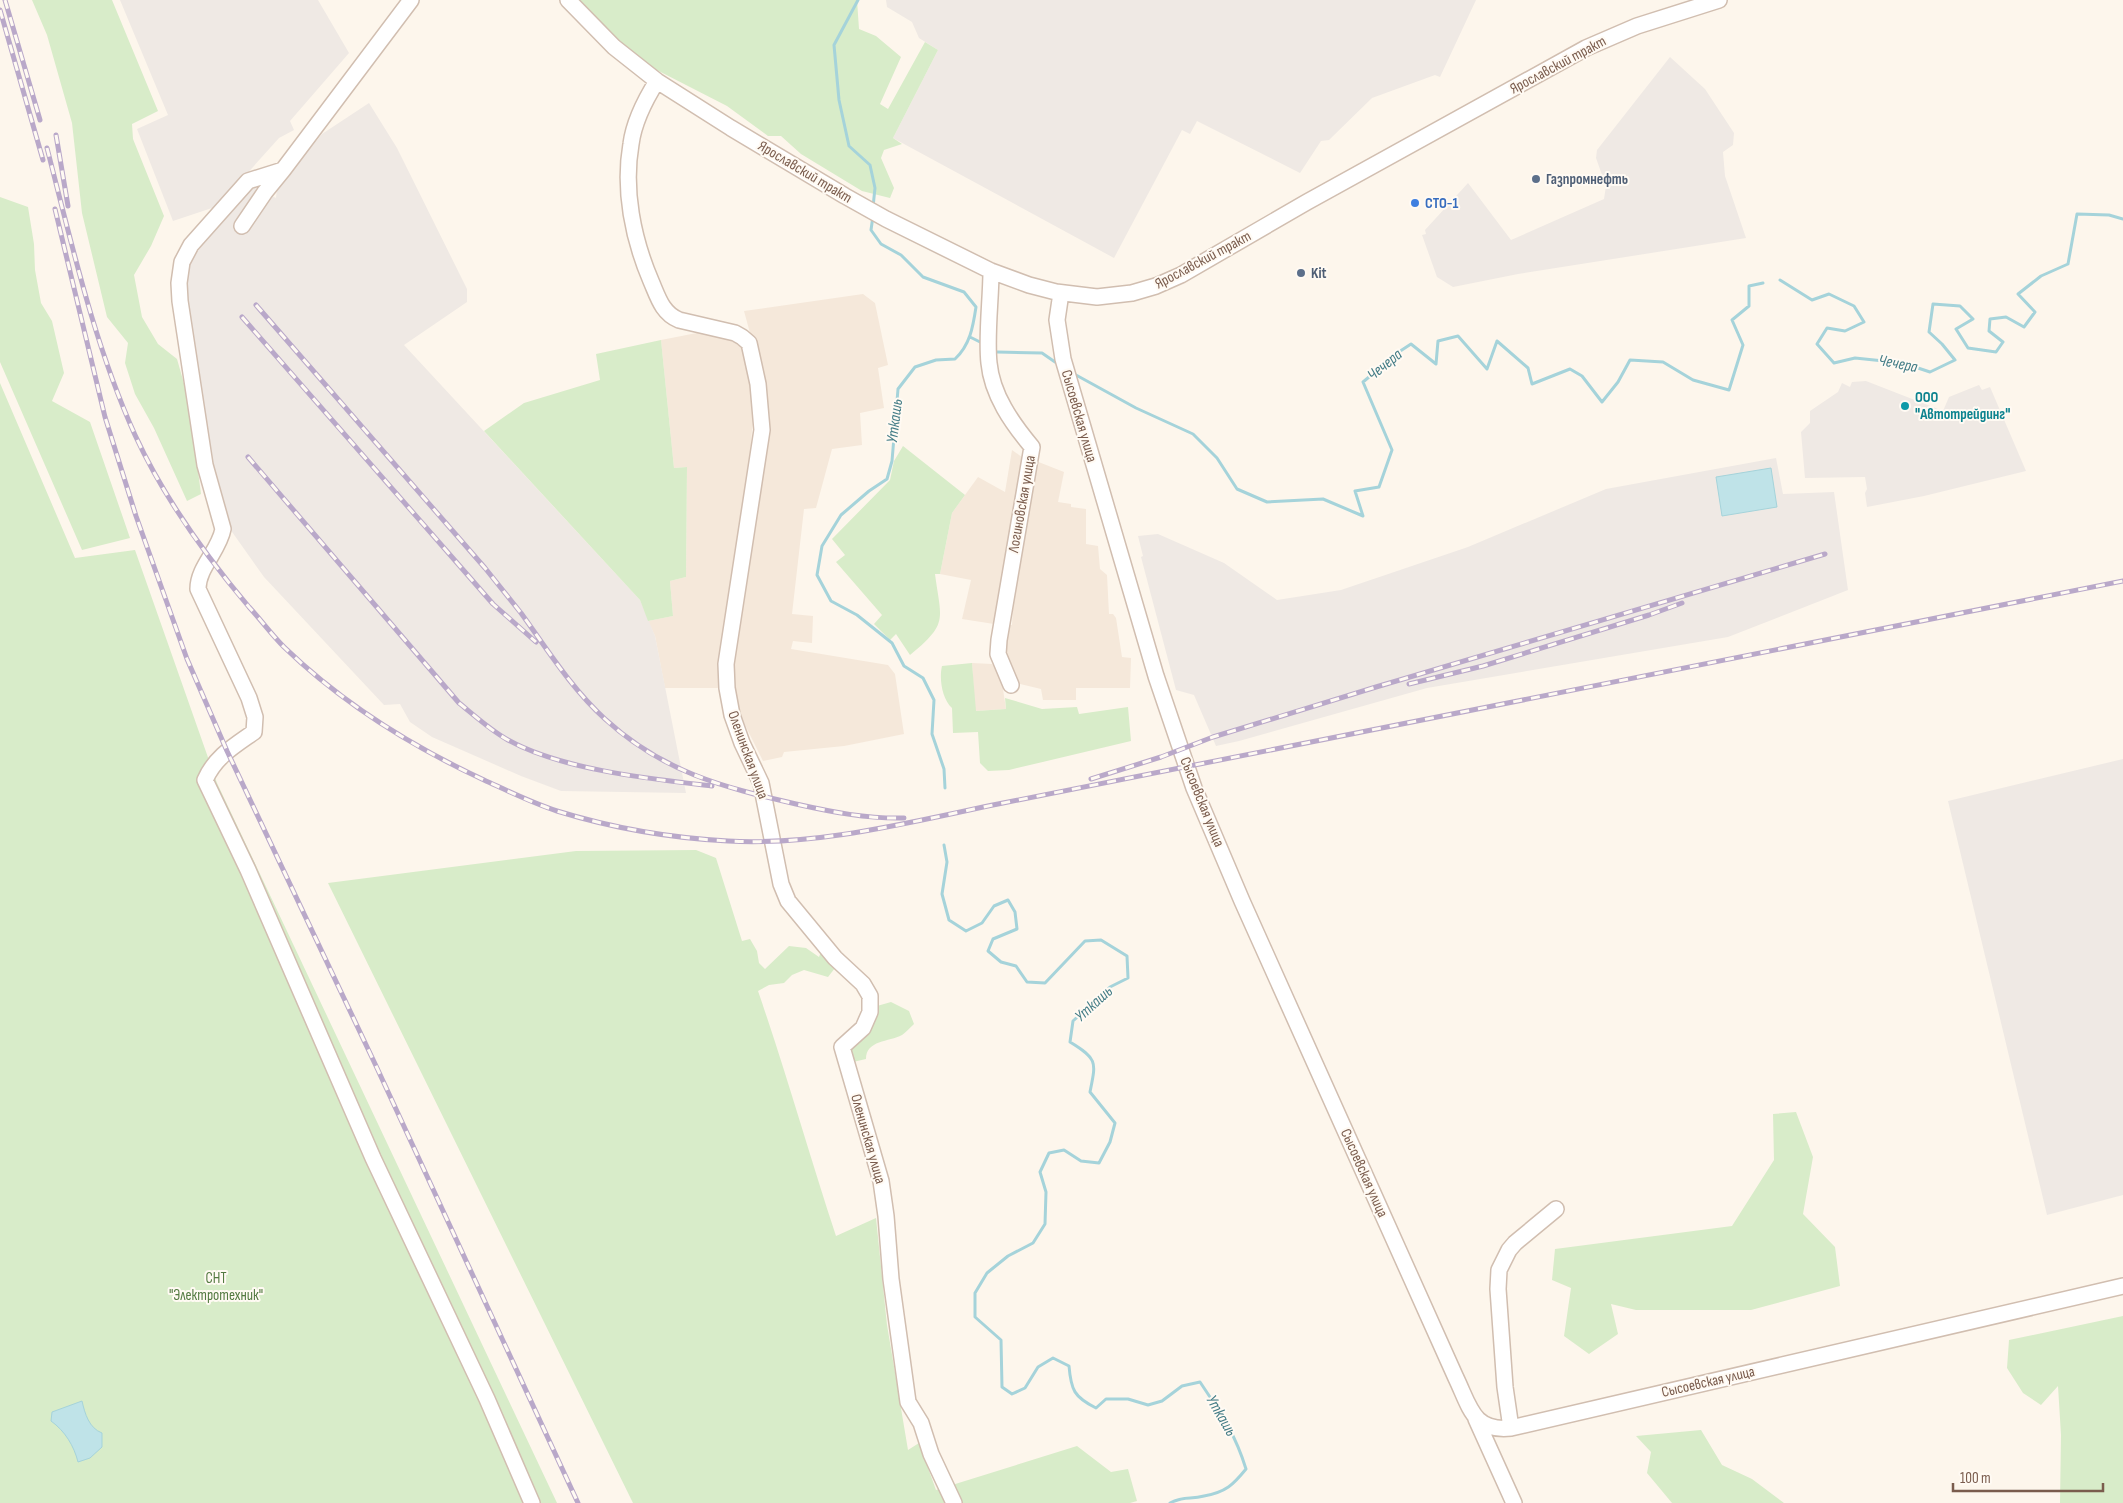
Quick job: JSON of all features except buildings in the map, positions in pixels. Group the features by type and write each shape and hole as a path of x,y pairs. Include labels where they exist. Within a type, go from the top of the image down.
{"street":[{"path":"242,226 265,192 411,0"},
{"name":"Ярославский тракт","path":"568,0 614,47 657,81 845,196 886,219 991,271 1029,285 1061,293 1097,297 1132,293 1181,275 1447,124 1586,48 1637,26 1719,0"},
{"name":"Оленинская улица","path":"657,81 637,121 631,143 628,168 630,201 640,253 657,295 664,309 671,316 679,320 735,333 749,343 758,384 762,430 726,664 727,688 732,715 742,743 761,783 781,884 788,902 835,958 862,984 870,996 870,1012 863,1028 842,1047 881,1182 891,1279 908,1402 922,1423 931,1454 954,1503"},
{"path":"283,170 248,181 192,245 182,262 179,282 205,465 223,529 221,540 198,580 198,589 250,698 255,718 254,732 218,759 211,767 205,780 248,870 373,1158 487,1400 532,1503"},
{"name":"Логиновская улица","path":"991,271 989,363 993,383 1013,425 1032,447 999,640 998,654 1011,685"},
{"name":"Сысоевская улица","path":"1061,293 1057,320 1063,359 1156,676 1194,788 1246,910 1474,1415 1480,1423 1489,1428 1507,1428 2123,1286"},
{"path":"1493,1457 1492,1442 1495,1435 1507,1428 1506,1387 1498,1289 1499,1270 1509,1250 1515,1243 1556,1208"},
{"path":"1474,1415 1514,1503"}],"shaded area":[{"path":"120,0 318,0 349,53 290,121 294,130 279,138 218,206 173,221 137,129 168,115"},
{"path":"886,0 1476,0 1440,77 1435,75 1372,98 1329,140 1321,141 1300,173 1197,121 1190,134 1182,130 1114,258 893,138 938,50 919,38 912,22 887,7"},
{"path":"1670,57 1705,89 1734,133 1733,145 1723,152 1725,176 1746,238 1518,274 1453,287 1437,277 1422,235 1426,234 1425,230 1468,183 1511,240 1604,199 1606,186 1596,158 1597,150"},
{"path":"369,103 397,148 467,289 467,302 404,345 640,600 655,636 686,793 561,791 521,776 432,737 410,722 400,704 384,705 264,577 225,522 209,464 184,294 188,264 244,191 256,188 276,198 277,189 322,134"},
{"path":"863,294 875,303 888,365 878,368 884,408 860,413 862,445 832,449 816,508 804,509 792,614 813,616 812,643 793,641 791,649 888,665 895,674 904,734 844,746 784,752 782,757 763,761 744,723 738,719 732,685 745,583 770,419 765,388 744,311"},
{"path":"707,331 741,341 751,386 753,416 749,472 721,688 665,688 655,636 648,621 673,616 670,581 686,577 687,467 674,468 661,340"},
{"path":"1866,381 1943,411 1949,397 1979,385 1982,390 1990,387 2026,471 1924,496 1867,507 1865,477 1805,478 1801,432 1810,423 1810,411 1838,392 1842,383 1850,387 1852,382"},
{"path":"1012,450 1026,460 994,624 962,619 971,580 940,574 952,513 978,477 1005,492"},
{"path":"1776,458 1783,494 1834,492 1848,590 1728,637 1427,688 1216,746 1194,695 1176,690 1141,557 1143,556 1138,536 1158,534 1224,563 1277,600 1341,590 1468,547 1606,489"},
{"path":"1036,461 1064,472 1058,502 1071,504 1071,507 1086,509 1086,544 1098,546 1100,569 1107,575 1109,614 1113,614 1116,618 1122,657 1131,658 1130,688 1076,688 1076,700 1043,700 1041,689 1016,683 1006,659 1005,625 1012,625 1014,586"},
{"path":"972,663 992,664 1001,676 1006,709 975,711"},
{"path":"2123,759 2123,1195 2047,1215 1948,801"}],"green space":[{"path":"32,0 112,0 158,111 132,124 133,139 164,216 151,246 134,275 142,317 158,344 177,359 189,401 201,494 187,501 154,428 135,394 125,363 128,343 107,317 82,213 72,123 47,35"},
{"path":"579,0 857,0 859,29 876,36 901,57 880,104 888,109 925,42 938,50 893,138 902,144 884,150 881,158 894,188 890,198 862,191 801,154 781,136 768,136 727,106 645,64 619,42"},
{"path":"0,197 28,207 34,244 35,270 41,303 52,321 64,373 52,401 90,422 130,538 82,550 0,362"},
{"path":"661,340 674,468 687,467 686,577 670,581 673,616 648,621 640,600 484,431 524,403 600,380 596,354"},
{"name":"СНТ \"Электротехник\"","path":"0,383 75,558 135,550 217,783 557,1503 0,1503"},
{"path":"903,446 965,495 952,513 940,574 935,574 940,611 937,627 923,644 910,655 896,634 890,640 874,624 882,615 836,562 845,555 832,539 890,480 894,461"},
{"path":"972,663 976,711 1006,709 1005,698 1042,709 1077,707 1079,714 1128,707 1131,741 1009,770 988,771 980,763 978,732 953,733 952,708 946,699 941,683 942,666"},
{"path":"696,850 716,858 742,941 750,939 757,951 759,963 765,969 789,946 806,948 819,957 822,949 835,968 828,977 804,970 792,975 784,983 769,985 758,991 836,1236 876,1218 887,1325 908,1450 919,1443 936,1490 1077,1446 1111,1472 1128,1469 1137,1501 1130,1503 633,1503 328,883 576,851"},
{"path":"891,1002 909,1011 914,1024 902,1035 874,1045 867,1053 866,1059 853,1062 849,1050 877,1006"},
{"path":"1796,1112 1813,1157 1803,1214 1835,1247 1840,1286 1751,1310 1636,1310 1611,1304 1618,1334 1589,1354 1564,1336 1571,1288 1552,1280 1555,1249 1732,1226 1774,1160 1773,1114"},
{"path":"2123,1316 2123,1503 2060,1503 2061,1435 2058,1386 2041,1405 2023,1393 2007,1368 2009,1340"},
{"path":"1701,1430 1722,1465 1752,1479 1784,1503 1672,1503 1647,1473 1651,1452 1636,1436"}],"water":[{"path":"1771,468 1777,507 1722,516 1716,477"},
{"path":"82,1401 86,1416 91,1424 102,1433 102,1447 90,1458 78,1462 68,1439 61,1429 51,1421 52,1412"}],"waterway":[{"name":"Уткашь","path":"858,0 834,45 839,100 849,146 870,165 875,188 873,207"},
{"name":"Чечера","path":"1780,280 1812,300 1829,294 1854,306 1864,322 1845,331 1827,328 1817,344 1834,363 1855,358 1903,363 1930,372 1955,360 1929,332 1933,304 1960,306 1973,319 1956,329 1968,348 1996,352 2003,342 1989,331 1990,319 2006,317 2024,327 2035,312 2018,294 2041,276 2068,264 2077,214 2109,215 2123,219"},
{"name":"Уткашь","path":"873,216 871,230 881,244 901,255 923,277 964,292 976,307 975,314 967,342 955,359 936,360 915,367 898,389 892,461 887,479 869,491 841,515 822,546 817,575 831,601 857,615 892,643 904,666 923,678 934,700 932,734 944,769 945,788"},
{"name":"Чечера","path":"1076,375 1136,408 1193,434 1217,458 1237,489 1267,502 1323,499 1363,516 1355,491 1379,487 1392,450 1363,382 1387,362 1385,361 1411,344 1436,364 1438,341 1458,336 1487,369 1497,341 1528,368 1532,384 1570,369 1582,376 1602,402 1618,382 1630,360 1663,362 1693,380 1729,390 1743,345 1732,320 1749,306 1749,286 1763,283"},
{"name":"Чечера","path":"970,337 982,343"},
{"name":"Чечера","path":"997,352 1042,353 1055,362"},
{"name":"Уткашь","path":"944,845 947,862 942,894 949,920 966,931 982,923 994,906 1008,900 1015,912 1017,929 993,939 988,951 1001,962 1016,966 1027,982 1045,983 1085,941 1101,940 1127,956 1128,978 1110,987 1073,1021 1070,1042 1086,1053 1093,1062 1090,1092 1115,1123 1110,1142 1099,1163 1081,1161 1064,1150 1049,1153 1040,1172 1046,1192 1045,1224 1033,1243 1008,1256 987,1273 975,1293 975,1317 1001,1340 1002,1387 1012,1394 1025,1388 1038,1367 1053,1358 1069,1366 1075,1392 1083,1400 1096,1408 1106,1399 1128,1399 1148,1405 1162,1401 1182,1386 1200,1382 1232,1434 1246,1469 1233,1484 1224,1490 1199,1497 1180,1499 1170,1503"}],"railway":[{"path":"5,0 40,120"},
{"path":"0,10 43,160"},
{"path":"56,135 68,206"},
{"path":"47,148 85,294 120,401 146,458 172,503 201,546 249,607 280,642 329,687 404,738 457,767 529,801 557,811 620,827 685,837 762,842 796,840 864,831 2123,581"},
{"path":"55,209 105,417 136,516 187,659 227,751 377,1068 578,1503"},
{"path":"256,305 485,568 581,694 605,719 627,737 671,765 718,784 836,812 863,816 904,818"},
{"path":"242,317 493,604 536,642"},
{"path":"248,457 459,703 495,732 530,750 580,766 607,772 712,786"},
{"path":"1091,779 1161,757 1213,737 1376,687 1825,554"},
{"path":"1409,684 1483,666 1682,603"}],"place":[{"name":"Газпромнефть","path":"1536,179"},
{"name":"СТО-1","path":"1415,203"},
{"name":"Kit","path":"1301,273"},
{"name":"ООО \"Автотрейдинг\"","path":"1905,406"}]}
